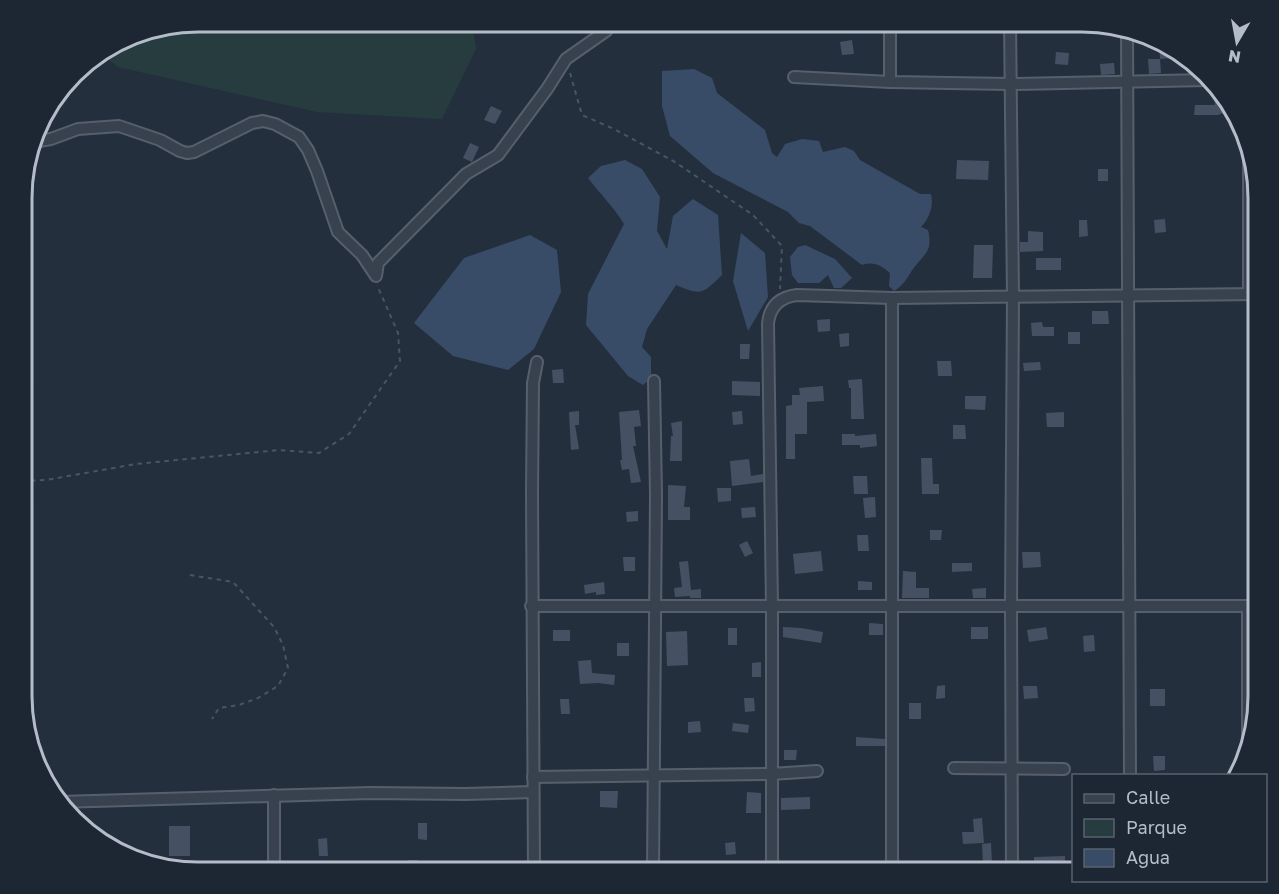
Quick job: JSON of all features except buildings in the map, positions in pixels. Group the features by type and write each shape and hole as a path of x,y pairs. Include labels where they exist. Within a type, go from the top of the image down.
{"street":[{"path":"41,141 78,129 119,126 160,140 180,152 187,153 194,152 252,123 275,124 299,137 308,150 338,232 362,255 376,276 378,262 466,174 498,155 547,89 566,59 605,32"},
{"path":"890,32 890,82"},
{"path":"1010,32 1013,297 1012,862"},
{"path":"1127,38 1130,774"},
{"path":"794,77 890,82 1010,84 1198,80"},
{"path":"772,862 772,606 768,323 770,315 780,300 797,295 892,298 1247,294"},
{"path":"892,298 892,862"},
{"path":"534,862 531,606 533,383 537,362"},
{"path":"653,862 654,381"},
{"path":"531,606 1247,606"},
{"path":"954,768 1064,769"},
{"path":"532,777 771,774 817,771"},
{"path":"70,802 274,795 533,792"},
{"path":"274,795 274,862"}],"path":[{"path":"566,59 582,115 614,129 675,162 753,215 782,246 780,300"},
{"path":"32,481 136,464 279,450 319,453 349,434 400,361 398,333 377,285"},
{"path":"190,575 233,582 274,627 283,645 288,668 278,686 258,698 238,705 219,708 212,719"}],"green space":[{"path":"474,32 476,49 442,119 317,112 118,67 107,59 144,40 176,33"}],"water":[{"path":"694,69 712,78 717,93 765,130 772,153 777,157 785,144 802,139 819,141 823,152 845,147 854,151 860,160 920,194 931,194 930,212 921,227 928,230 929,248 900,286 894,291 889,286 890,273 877,264 862,265 810,226 799,223 788,212 713,173 670,136 662,106 662,71"},
{"path":"625,160 642,169 660,197 657,231 667,249 673,216 693,199 718,215 722,275 706,289 697,292 676,285 647,329 642,347 651,357 651,378 643,385 628,376 586,325 588,294 624,224 588,178 601,166"},
{"path":"741,233 765,253 768,297 748,331 733,281"},
{"path":"530,235 557,250 561,292 534,349 508,370 453,356 414,323 464,258"},
{"path":"805,245 835,259 852,278 841,288 834,288 828,275 819,283 798,283 792,275 790,257 798,247"}]}
